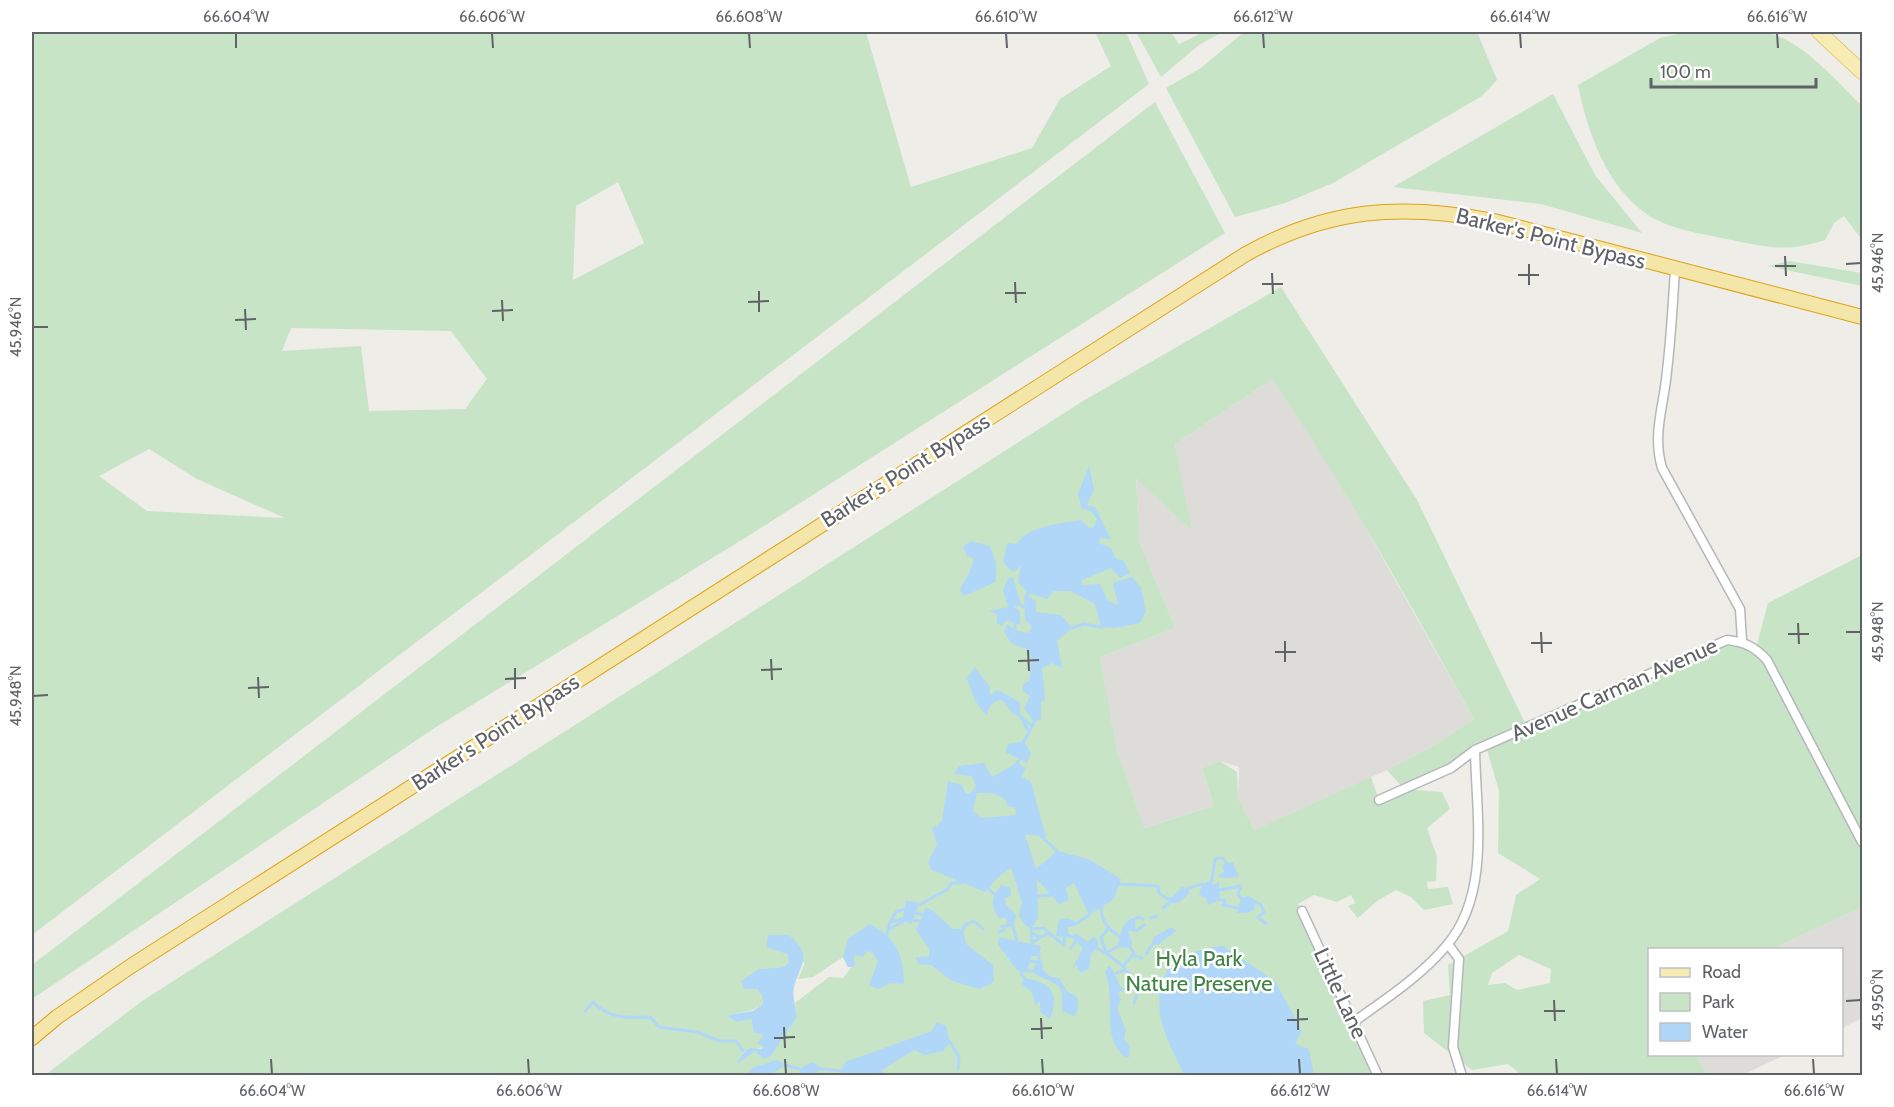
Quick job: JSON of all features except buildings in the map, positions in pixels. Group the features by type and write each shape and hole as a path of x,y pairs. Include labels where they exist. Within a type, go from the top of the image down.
{"highway":[{"name":"Barker's Point Bypass","path":"32,1038 57,1017 131,966 1226,266 1276,238 1343,216 1378,211 1417,210 1494,220 1863,318"}],"main road":[{"path":"1819,32 1863,72"}],"street":[{"path":"1675,269 1667,374 1656,429 1657,451 1662,468 1740,609 1742,641"},
{"name":"Avenue Carman Avenue","path":"1379,800 1451,768 1475,750 1713,644 1727,640 1742,641 1756,648 1767,660 1863,842"},
{"path":"1355,1021 1427,966 1448,944 1469,904 1475,885 1475,750"},
{"name":"Little Lane","path":"1302,911 1355,1021 1378,1076"},
{"path":"1448,944 1459,959 1453,1035 1455,1059 1462,1076"}],"shaded area":[{"path":"1272,379 1326,458 1474,719 1433,746 1387,770 1254,830 1238,798 1239,767 1220,761 1202,768 1214,806 1143,828 1117,751 1100,657 1175,628 1139,540 1136,477 1191,530 1175,444"},
{"path":"1862,907 1862,1018 1843,1028 1843,948 1774,948"},
{"path":"1697,1056 1783,1056 1740,1076 1707,1075"}],"green space":[{"path":"1748,31 1780,37 1814,59 1862,106 1862,237 1844,216 1834,223 1825,240 1811,244 1787,248 1740,242 1666,224 1648,215 1621,190 1610,174 1593,139 1578,85 1660,38 1687,32"},
{"path":"32,32 866,32 911,187 1032,148 1060,99 1111,66 1095,32 1126,32 1149,84 32,935","holes":["618,182 644,243 573,280 576,206","291,328 451,331 487,379 465,409 369,411 361,346 282,351","149,449 197,479 285,518 147,511 99,476"]},
{"path":"1136,32 1171,32 1179,44 1204,32 1222,32 1199,45 1161,77"},
{"path":"1244,32 1467,32 1478,34 1497,80 1482,96 1333,183 1285,203 1235,217 1166,88 1201,68"},
{"path":"1553,94 1595,175 1642,233 1541,204 1393,187"},
{"path":"1155,102 1225,233 745,538 436,727 32,999 32,965"},
{"path":"1789,261 1862,273 1862,286 1768,266"},
{"name":"Hyla Park Nature Preserve","path":"1281,287 1417,500 1527,727 1727,640 1756,648 1768,603 1862,555 1862,907 1774,948 1648,948 1648,1056 1697,1056 1707,1075 1515,1075 1518,1072 1508,1064 1472,1070 1424,1033 1423,1001 1450,995 1448,965 1508,931 1516,895 1540,879 1498,853 1499,791 1486,746 1406,789 1442,792 1450,809 1427,828 1437,857 1436,881 1427,882 1428,889 1448,887 1453,904 1424,910 1411,897 1396,890 1377,901 1358,918 1348,906 1355,903 1351,895 1337,902 1314,895 1298,904 1378,1075 44,1076 142,1001 1083,401","holes":["1272,379 1300,420 1402,590 1474,719 1433,746 1387,770 1404,789 1379,800 1371,777 1254,830 1238,798 1237,772 1220,761 1202,768 1214,806 1144,828 1117,751 1100,657 1175,628 1139,540 1136,478 1192,531 1175,444","787,954 805,963 798,979 813,977 843,957 848,967 852,967 843,978 829,977 795,1003 797,1017 780,1042 755,1051 739,1061 744,1051 765,1047 765,1035 754,1033 751,1019 728,1015 753,1010 763,1004 762,996 757,989 759,969 784,967 789,962","1519,955 1551,969 1550,983 1517,990 1505,983 1488,985 1492,973"]}],"water":[{"path":"1089,466 1094,489 1087,505 1095,507 1111,539 1100,538 1099,543 1111,548 1116,559 1123,560 1130,573 1120,578 1111,568 1082,580 1082,585 1100,584 1108,601 1118,605 1113,583 1132,577 1141,588 1146,611 1140,623 1115,628 1101,627 1095,604 1070,591 1054,591 1047,599 1028,593 1018,582 1021,564 1016,571 1010,570 1003,562 1007,543 1016,544 1037,529 1081,520 1089,528 1094,527 1097,519 1091,511 1082,509 1078,494"},
{"path":"971,541 990,546 996,563 996,582 964,596 960,590 970,571 973,558 967,556 963,547"},
{"path":"1013,577 1021,605 1014,607 1020,611 1020,625 1006,620 1002,626 997,623 997,614 989,611 1008,607 1003,590 1008,579"},
{"path":"1024,595 1036,601 1036,612 1061,615 1072,628 1057,641 1062,668 1052,663 1042,668 1045,700 1041,702 1041,719 1034,723 1024,708 1030,696 1023,691 1023,684 1029,681 1032,659 1027,649 1012,644 1004,632 1007,624 1015,630 1028,633 1032,627 1025,619"},
{"path":"975,667 990,687 990,695 998,690 1020,702 1020,716 1013,714 1002,700 992,704 987,715 983,712 974,698 967,678"},
{"path":"1024,741 1031,754 1027,763 1005,752 1008,744"},
{"path":"984,763 992,777 1017,763 1026,768 1021,776 1031,782 1046,837 1025,834 1036,869 1057,851 1089,859 1121,879 1114,899 1089,915 1074,883 1066,888 1069,900 1059,904 1037,879 1038,918 1031,929 1019,916 1022,902 1011,868 998,877 985,892 932,870 928,863 937,844 932,829 942,821 948,781 962,785 966,794 972,792 976,786 972,776 954,774 959,766","holes":["977,793 991,793 1003,798 1008,806 1015,807 1016,815 982,818 973,811"]},
{"path":"1233,862 1239,877 1222,878 1218,876 1224,872 1222,865"},
{"path":"1212,880 1212,885 1219,882 1220,900 1208,905 1206,898 1199,895 1202,884"},
{"path":"1001,885 1010,887 1011,896 1005,898 1006,905 1016,915 1013,927 1007,926 1006,918 999,918 994,909 994,898"},
{"path":"1182,887 1189,888 1189,894 1178,903 1169,903 1166,898 1172,897"},
{"path":"1248,896 1256,900 1254,910 1237,913 1241,898"},
{"path":"906,901 917,902 919,905 911,924 902,920"},
{"path":"926,907 953,929 963,929 966,944 993,965 994,982 980,989 952,981 931,965 918,964 916,957 929,957 929,949 916,930"},
{"path":"1067,918 1075,921 1076,926 1067,927 1069,934 1065,937 1056,936 1059,920"},
{"path":"1131,918 1135,919 1136,931 1128,931 1132,942 1131,948 1117,947 1123,926"},
{"path":"870,924 886,935 897,948 904,974 904,984 890,983 878,989 869,985 878,962 873,953 866,951 863,957 855,955 853,960 856,963 853,967 848,967 843,957 848,939"},
{"path":"1172,927 1176,931 1159,944 1151,946 1154,937"},
{"path":"1076,933 1088,942 1094,936 1098,942 1098,949 1091,953 1089,969 1082,972 1078,971 1077,964 1072,969 1083,948 1072,937"},
{"path":"768,935 789,935 801,948 803,960 794,991 797,1017 771,1056 764,1059 755,1051 737,1064 745,1051 764,1047 757,1043 764,1035 754,1033 751,1019 736,1022 727,1015 753,1011 763,1004 762,996 757,989 744,989 741,981 759,969 784,967 789,962 787,954 766,947"},
{"path":"999,937 1041,946 1039,956 1032,956 1027,971 1021,973 998,945"},
{"path":"1223,946 1275,981 1302,1031 1295,1044 1309,1049 1314,1075 1184,1075 1162,1022 1159,998 1161,984 1166,973 1183,957 1208,948"},
{"path":"1042,960 1043,970 1051,977 1059,978 1067,991 1077,997 1078,1009 1074,1016 1062,1011 1062,995 1059,988 1053,982 1032,971 1037,962"},
{"path":"1109,966 1114,971 1122,989 1118,994 1121,999 1117,1008 1126,1030 1124,1039 1130,1046 1129,1057 1126,1058 1113,1040 1110,994 1105,972"},
{"path":"1024,978 1041,982 1051,990 1054,1002 1050,1019 1040,1012 1040,1002 1035,1005 1032,992 1022,984"},
{"path":"937,1022 946,1026 950,1042 943,1051 925,1055 914,1050 882,1070 886,1075 839,1075 845,1062 932,1031"},
{"path":"776,1060 786,1065 769,1075 747,1075 752,1068"},
{"path":"812,1062 823,1069 813,1075 801,1075 799,1069"}],"waterway":[{"path":"1027,597 1028,593"},
{"path":"1015,624 1015,630"},
{"path":"1072,628 1084,624 1101,627"},
{"path":"1020,716 1028,730"},
{"path":"1021,717 1032,726"},
{"path":"1024,741 1034,723"},
{"path":"1041,836 1057,851"},
{"path":"1212,880 1215,859 1223,858 1227,864"},
{"path":"919,905 948,889 951,883 962,883"},
{"path":"1119,884 1158,886 1159,893 1166,898"},
{"path":"1189,888 1202,884"},
{"path":"1220,890 1241,886 1238,894 1241,898"},
{"path":"988,888 994,894"},
{"path":"1037,896 1052,895"},
{"path":"1220,900 1225,900 1223,905 1237,908"},
{"path":"1256,902 1261,905 1264,912 1258,917 1266,924"},
{"path":"1163,908 1169,903"},
{"path":"1101,907 1106,924 1119,936"},
{"path":"891,921 896,912 904,909"},
{"path":"916,913 923,915"},
{"path":"1076,924 1089,915"},
{"path":"1151,918 1157,916"},
{"path":"1135,919 1138,917 1143,919"},
{"path":"887,934 890,922 902,919"},
{"path":"913,920 920,921"},
{"path":"888,930 904,921"},
{"path":"963,929 965,925 974,921 983,929"},
{"path":"1136,931 1144,925"},
{"path":"999,932 1004,930 1002,926 1007,926"},
{"path":"1013,927 1017,940"},
{"path":"1041,937 1032,943 1031,929 1044,928 1049,933"},
{"path":"1108,929 1101,937 1106,953 1123,966"},
{"path":"1032,934 1041,937 1049,933 1064,945"},
{"path":"1067,935 1072,937"},
{"path":"1064,945 1065,937"},
{"path":"1071,948 1076,941"},
{"path":"1146,954 1151,946"},
{"path":"1098,949 1106,953 1117,947"},
{"path":"1131,948 1135,956 1142,958"},
{"path":"1125,970 1123,966 1134,954"},
{"path":"1039,956 1039,961"},
{"path":"1029,961 1037,962"},
{"path":"1116,973 1125,970 1131,974"},
{"path":"1027,971 1032,971"},
{"path":"1021,973 1024,978"},
{"path":"1134,978 1140,977"},
{"path":"1122,989 1127,991"},
{"path":"1144,991 1161,993"},
{"path":"1134,1003 1138,992"},
{"path":"585,1011 593,1002 599,1008 612,1014 627,1017 650,1017 659,1027 697,1032 720,1041 736,1041 743,1051"},
{"path":"950,1042 959,1057 958,1069"},
{"path":"786,1065 799,1069"},
{"path":"823,1069 841,1071"}]}
